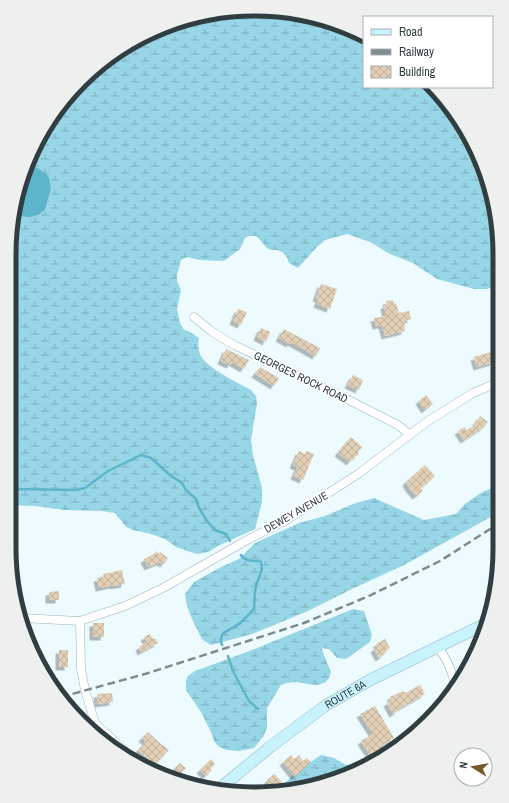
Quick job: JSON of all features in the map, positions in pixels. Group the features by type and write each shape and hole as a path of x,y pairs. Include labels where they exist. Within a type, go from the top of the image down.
{"main road":[{"name":"ROUTE 6A","path":"225,785 270,747 325,706 370,680 479,627"}],"street":[{"name":"GEORGES ROCK ROAD","path":"194,317 211,331 234,345 398,425 409,434"},
{"name":"DEWEY AVENUE","path":"80,621 125,606 144,597 249,539 285,521 358,474 428,421 473,393 493,385"},
{"path":"27,618 80,621 81,669 85,690 95,723 116,743"},
{"path":"438,646 449,666 454,679"}],"green space":[{"path":"254,16 286,18 316,24 346,34 363,42 363,88 425,88 444,109 453,122 475,163 485,193 491,223 493,287 487,289 474,289 437,279 413,263 390,254 370,242 347,234 325,240 298,268 289,263 283,253 267,248 256,236 249,236 245,238 240,249 224,261 200,260 187,257 181,260 177,275 177,281 181,290 177,309 183,329 199,338 198,346 200,354 208,364 222,374 251,390 256,396 257,403 251,440 253,455 262,488 262,502 255,529 208,552 197,554 176,547 165,539 126,527 115,513 16,505 16,254 18,223 20,213 45,210 51,189 46,173 33,166 48,135 65,109 97,75 109,65 135,48 163,34 193,24 223,18"},
{"path":"493,488 493,516 404,565 308,611 252,634 211,645 202,639 191,617 185,594 194,582 239,559 255,543 299,523 325,516 353,504 374,498 424,520 456,514 466,503 481,493"},
{"path":"353,609 364,611 372,635 370,642 346,659 337,658 329,649 322,648 331,672 326,682 318,685 296,682 281,685 267,708 267,728 263,737 254,748 239,751 226,750 218,746 214,741 201,712 186,690 186,680 189,675 195,671 247,652"},
{"path":"321,755 334,758 346,765 356,764 316,779 282,785 296,772"}],"shaded area":[{"path":"33,166 46,173 49,178 51,189 45,210 38,215 29,217 20,216 24,193"}],"building":[{"path":"321,284 337,289 330,309 317,304 319,299 316,298"},
{"path":"393,300 394,304 396,303 399,313 409,311 411,319 404,321 405,331 385,336 382,325 376,326 374,318 386,316 384,305 387,305 386,301"},
{"path":"238,309 247,312 241,325 233,321"},
{"path":"261,328 270,332 266,342 257,337"},
{"path":"284,329 320,348 316,356 291,342 290,344 279,338"},
{"path":"226,349 249,360 244,369 232,362 230,365 221,361"},
{"path":"491,352 493,362 477,367 474,357"},
{"path":"260,367 279,378 274,386 255,374"},
{"path":"353,375 363,380 359,390 348,385"},
{"path":"426,395 433,404 425,410 419,401"},
{"path":"480,416 488,422 484,427 464,440 458,431 465,427 466,430 474,426"},
{"path":"351,437 362,447 356,457 355,456 350,462 338,453"},
{"path":"299,451 305,454 306,451 314,454 303,480 294,476 298,467 293,465"},
{"path":"425,465 435,476 421,488 423,491 416,496 406,482"},
{"path":"156,551 168,558 164,564 160,562 148,567 144,559 154,554"},
{"path":"122,570 125,584 99,588 97,578 104,577 103,574"},
{"path":"59,591 59,600 49,600 49,592"},
{"path":"93,623 104,623 104,637 93,637"},
{"path":"150,634 158,643 141,652 139,647 147,642 144,637"},
{"path":"385,639 390,648 379,658 374,649 378,646 376,644"},
{"path":"59,650 68,650 68,667 59,667"},
{"path":"420,685 425,694 397,710 398,711 393,714 387,703 392,700 390,697 403,691 405,693"},
{"path":"112,693 113,702 98,704 97,694"},
{"path":"375,706 394,738 382,745 384,747 370,755 361,741 373,734 360,714"},
{"path":"148,732 169,750 155,765 138,750 146,742 142,738"},
{"path":"291,755 294,759 299,755 303,761 307,758 311,762 295,777 283,762"},
{"path":"211,759 215,764 206,776 200,770"},
{"path":"180,763 186,768 181,773 184,776 176,773 178,771 175,768"},
{"path":"274,774 282,782 279,785 272,786 267,781"}],"waterway":[{"path":"16,489 76,490 85,488 108,471 141,455 151,458 171,476 182,483 186,490 196,499 199,508 207,521 215,530 226,534 230,541"},
{"path":"222,645 221,637 223,634 240,623 254,609 255,589 262,567 260,561 247,560 241,555"},
{"path":"228,656 233,671 249,701 258,709"}],"railway":[{"path":"66,696 145,674 304,623 369,596 440,561 493,527"}]}
